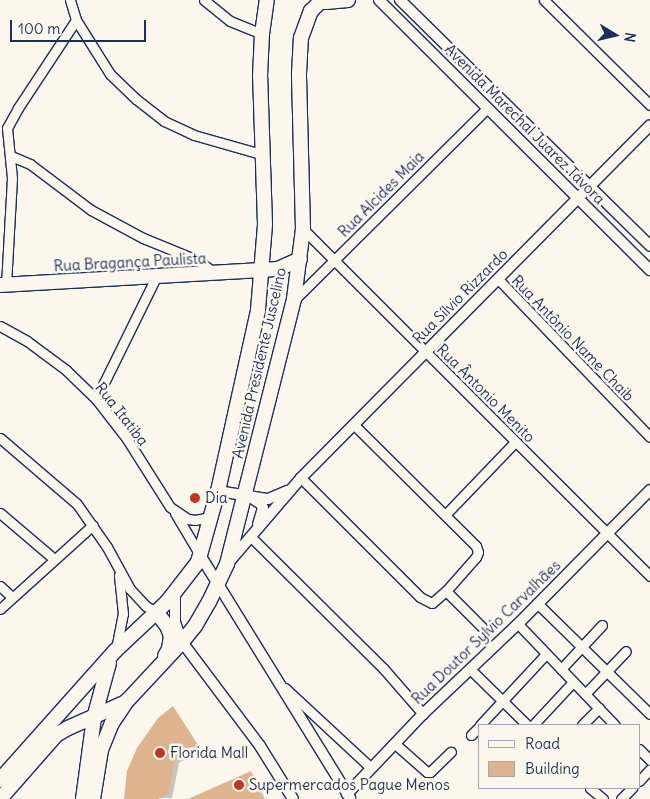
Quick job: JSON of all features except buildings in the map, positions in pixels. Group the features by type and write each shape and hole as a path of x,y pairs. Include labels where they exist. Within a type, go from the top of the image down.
{"main road":[{"name":"Avenida Presidente Juscelino","path":"0,780 115,651 146,623 177,590 193,570 200,556 218,491 250,353 262,270 265,224 261,154 262,34 267,0"},
{"name":"Avenida Presidente Juscelino","path":"122,704 156,670 195,626 219,583 227,564 246,496 294,299 303,229 299,74 301,38 311,12 320,0"},
{"path":"320,0 348,0"},
{"name":"Rua Bragança Paulista","path":"3,285 278,269 300,259"},
{"path":"156,613 167,626 171,642 156,670"},
{"path":"146,623 167,626"},
{"path":"83,799 94,718 106,670 115,651"},
{"path":"106,670 106,702 110,707 122,704"},
{"path":"0,799 49,742 68,728 122,704"},
{"path":"93,799 97,770 106,737 122,704"},
{"path":"68,728 91,740"}],"street":[{"path":"70,0 76,20 110,74 136,99 164,121 194,136 261,154"},
{"path":"204,0 230,21 262,34"},
{"name":"Avenida Marechal Juarez Távora","path":"380,0 486,109 579,198 650,270"},
{"name":"Avenida Marechal Juarez Távora","path":"400,0 650,246"},
{"path":"544,0 650,105"},
{"path":"7,128 76,20"},
{"name":"Rua Alcides Maia","path":"294,299 486,109"},
{"path":"0,119 7,128 11,156 3,285"},
{"name":"Rua Sílvio Rizzardo","path":"227,564 300,478 650,125"},
{"path":"11,156 30,164 98,214 143,238 197,260 216,273"},
{"name":"Rua Ântonio Menito","path":"303,229 650,576"},
{"path":"96,399 156,277"},
{"name":"Rua Antônio Name Chaib","path":"498,279 650,437"},
{"name":"Rua Itatiba","path":"0,326 27,341 66,370 96,399 127,439 170,507 188,519 195,520 211,517"},
{"path":"300,478 420,597 432,603 446,591 472,564 478,552 476,546 353,424"},
{"path":"0,438 78,504 93,525 134,595 156,613"},
{"path":"445,515 514,442"},
{"name":"Rua Sílvio Rizzardo","path":"218,491 273,498 292,488"},
{"name":"Rua Doutor Sylvio Carvalhães","path":"348,797 394,743 518,624 650,490"},
{"path":"246,496 258,500 263,508 254,532 383,668 423,714"},
{"path":"170,507 281,684 348,797"},
{"path":"0,513 54,559"},
{"path":"0,609 93,525"},
{"path":"115,651 123,614 118,570"},
{"path":"0,586 12,597"},
{"path":"177,590 175,622 182,642 260,746 292,799"},
{"path":"446,591 482,627"},
{"path":"538,604 608,670 650,714"},
{"path":"518,624 614,724"},
{"path":"561,669 602,625"},
{"path":"585,694 626,651"},
{"path":"482,724 546,654"},
{"path":"470,669 526,724"},
{"path":"533,724 573,682"},
{"path":"281,684 371,768"},
{"path":"583,724 598,708"},
{"path":"471,735 478,728"},
{"path":"394,743 427,772 433,770 451,752"},
{"path":"640,750 650,760"},
{"path":"640,780 650,769"},
{"path":"591,789 603,799"},
{"path":"621,799 631,789"}],"place":[{"name":"Dia","path":"195,498"},
{"name":"Florida Mall","path":"160,753"},
{"name":"Supermercados Pague Menos","path":"239,785"}]}
